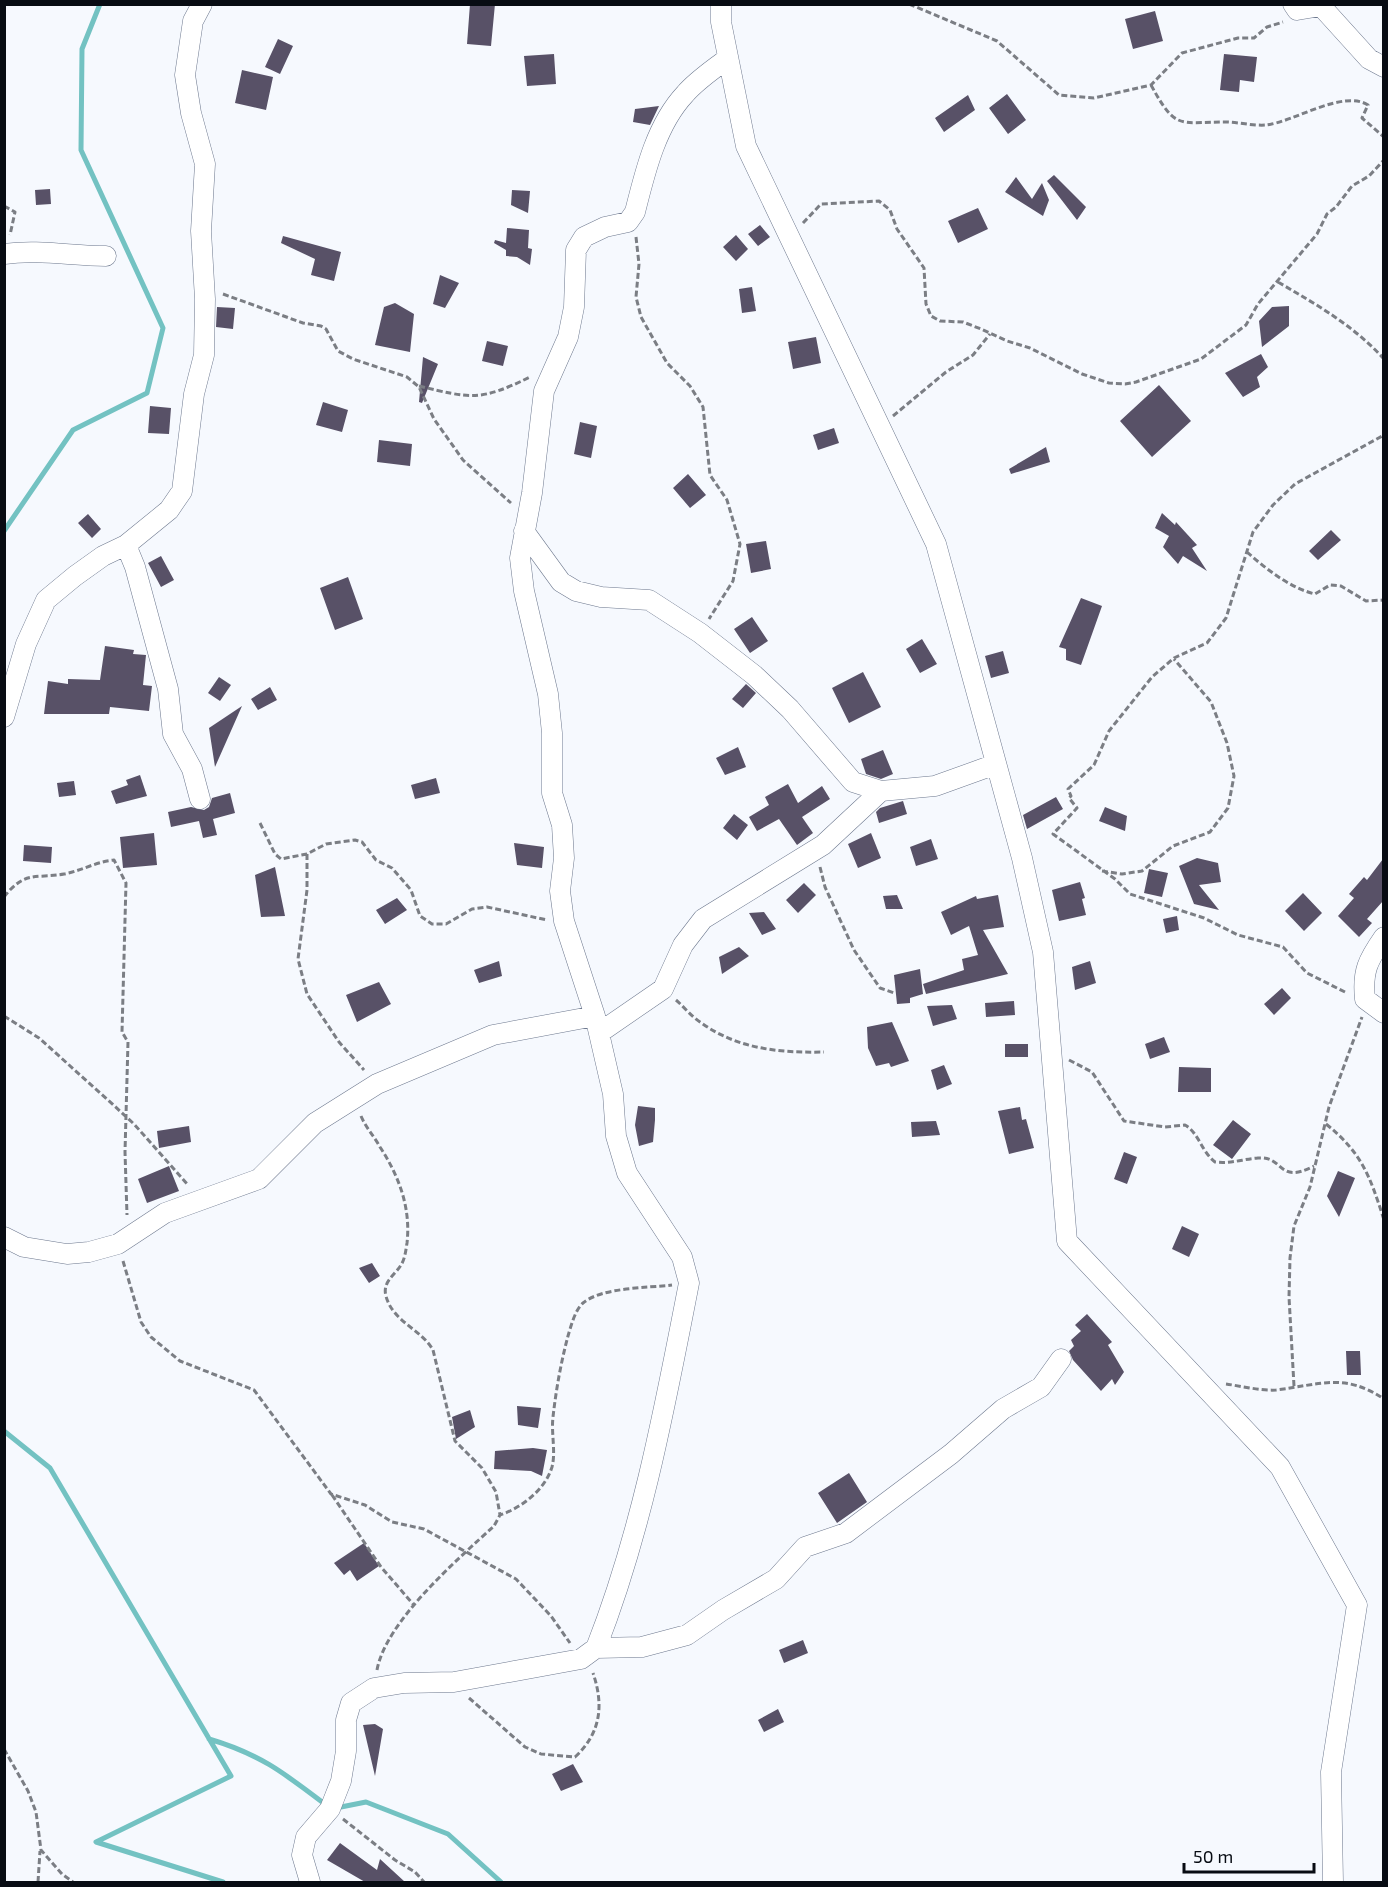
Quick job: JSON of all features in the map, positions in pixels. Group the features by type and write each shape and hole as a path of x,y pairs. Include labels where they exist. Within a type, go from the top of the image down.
{"street":[{"path":"4,717 26,644 46,600 84,569 126,545 169,510 182,491 194,394 204,355 205,289 201,231 205,164 190,113 185,75 193,21 202,4"},
{"path":"721,4 721,22 746,147 936,544 996,764 1043,952 1067,1241 1280,1467 1357,1605 1331,1772 1333,1882"},
{"path":"1293,11 1321,6 1369,59 1383,67"},
{"path":"589,1654 617,1595 646,1488 689,1283 682,1257 627,1173 616,1136 613,1094 597,1024 564,921 561,891 564,858 562,825 552,793 552,732 548,694 524,591 520,558 532,493 544,391 568,337 574,307 576,250 584,237 605,227 628,222 635,213 655,145 671,111 686,92 728,58"},
{"path":"5,254 37,252 63,256 106,256"},
{"path":"524,528 561,582 576,591 601,597 649,600 700,633 754,675 790,709 853,782 881,791 935,786 996,764"},
{"path":"126,545 135,567 168,689 173,734 192,769 200,799"},
{"path":"4,1236 24,1247 67,1254 89,1252 124,1240 165,1213 259,1179 315,1123 377,1084 493,1035 597,1024 663,989 683,945 703,919 823,845 881,791"},
{"path":"1383,937 1371,955 1362,978 1365,999 1383,1013"},
{"path":"310,1882 302,1855 306,1837 330,1809 341,1781 346,1751 346,1720 351,1704 374,1688 404,1683 453,1682 589,1654 642,1647 687,1635 723,1610 776,1579 805,1547 846,1533 951,1454 1003,1408 1041,1387 1061,1359"}],"path":[{"path":"909,4 997,41 1059,95 1094,98 1151,85 1182,53 1238,38 1254,38 1293,11"},
{"path":"1151,85 1170,115 1186,124 1224,122 1266,125 1296,118 1334,103 1353,101 1368,105 1362,118 1383,137"},
{"path":"789,237 821,204 879,201 890,210 897,229 924,268 925,297 931,316 946,323 963,322 1030,348 1082,374 1109,383 1125,384 1202,359 1246,325 1258,304 1317,234 1327,214 1336,207 1352,186 1369,176 1383,160"},
{"path":"4,206 15,212 5,254"},
{"path":"628,222 638,240 636,297 641,317 667,363 690,386 703,407 710,475 727,500 740,544 733,581 700,633"},
{"path":"1278,282 1344,321 1383,359"},
{"path":"205,289 303,323 321,326 326,329 338,351 353,359 407,377 417,386 434,419 464,460 514,506 524,528"},
{"path":"880,426 946,372 973,356 991,333"},
{"path":"417,386 476,397 494,395 534,376"},
{"path":"1294,1386 1290,1258 1294,1226 1310,1187 1340,1077 1359,1029 1365,999 1331,987 1307,973 1283,947 1238,935 1204,918 1130,894 1115,879 1053,834 1077,808 1069,798 1071,796 1068,789 1094,765 1109,731 1152,677 1174,658 1207,643 1226,618 1253,532 1273,505 1295,484 1383,435"},
{"path":"1247,552 1276,576 1308,592 1315,594 1330,585 1341,586 1366,601 1383,600"},
{"path":"1101,871 1122,873 1142,871 1173,846 1210,832 1228,808 1234,776 1227,743 1212,702 1174,658"},
{"path":"260,823 274,854 281,859 307,854 326,844 355,840 362,842 371,856 392,868 411,890 420,916 432,924 446,924 472,909 487,907 543,920 564,921"},
{"path":"823,845 820,866 825,887 854,950 880,988 894,993"},
{"path":"307,854 307,890 298,959 307,994 339,1042 377,1084"},
{"path":"4,897 12,887 31,876 64,874 95,862 114,860 126,883 122,1032 128,1042 125,1116 127,1221 124,1240 141,1322 151,1336 180,1361 254,1390 331,1494 381,1567 413,1604"},
{"path":"663,989 699,1022 737,1043 783,1053 824,1052"},
{"path":"4,1016 39,1038 125,1116 201,1200"},
{"path":"1052,1052 1092,1072 1124,1121 1165,1127 1185,1125 1194,1130 1207,1156 1215,1162 1267,1159 1291,1174 1314,1166"},
{"path":"353,1097 368,1131 393,1170 404,1196 408,1216 407,1245 402,1264 387,1281 385,1294 392,1310 416,1334 428,1340 433,1350 455,1441 482,1468 496,1492 500,1515 494,1526 413,1604 380,1653 374,1688"},
{"path":"1326,1124 1348,1142 1366,1168 1383,1220"},
{"path":"500,1515 517,1509 532,1496 544,1482 552,1466 553,1418 563,1355 577,1311 584,1303 616,1291 689,1283"},
{"path":"1198,1380 1275,1390 1313,1382 1358,1385 1383,1399"},
{"path":"331,1494 365,1505 392,1522 424,1529 516,1579 589,1654 601,1695 599,1712 588,1745 575,1757 541,1754 525,1747 453,1682"},
{"path":"4,1749 28,1791 36,1812 40,1850 38,1882"},
{"path":"330,1809 395,1860 415,1872 424,1882"},
{"path":"40,1850 57,1869 73,1882"}],"building":[{"path":"470,4 495,4 491,46 467,44"},
{"path":"1155,11 1163,41 1133,49 1125,19"},
{"path":"278,39 293,46 280,74 265,67"},
{"path":"554,54 556,84 527,86 524,56"},
{"path":"1224,54 1257,57 1254,82 1240,80 1239,92 1220,90"},
{"path":"242,70 273,77 266,110 235,103"},
{"path":"1007,94 1026,120 1008,134 989,108"},
{"path":"968,95 975,110 944,132 935,118"},
{"path":"659,106 650,125 633,122 635,109"},
{"path":"1054,175 1086,207 1077,220 1047,181"},
{"path":"1016,177 1032,199 1042,183 1049,200 1043,216 1005,192"},
{"path":"50,189 51,204 36,205 35,190"},
{"path":"512,190 530,191 528,213 511,205"},
{"path":"978,208 988,229 958,243 948,221"},
{"path":"760,225 770,237 758,246 748,234"},
{"path":"507,228 529,230 528,248 532,249 530,265 517,257 506,256 506,250 494,243 495,240 506,243"},
{"path":"736,235 748,249 736,261 723,247"},
{"path":"283,236 341,252 334,281 311,275 315,259 281,243"},
{"path":"440,275 459,283 445,308 433,304"},
{"path":"752,287 756,311 742,313 739,289"},
{"path":"395,303 414,314 410,352 375,345 384,307"},
{"path":"1289,306 1289,326 1262,347 1259,321 1272,307"},
{"path":"217,307 235,308 233,329 216,327"},
{"path":"816,337 821,363 793,369 788,342"},
{"path":"487,341 508,346 503,366 482,361"},
{"path":"1261,354 1268,367 1257,377 1260,387 1243,397 1225,373"},
{"path":"423,357 438,364 422,403 419,402"},
{"path":"1159,385 1191,421 1152,457 1120,421"},
{"path":"323,402 348,410 342,432 316,425"},
{"path":"150,406 171,408 169,434 148,433"},
{"path":"580,422 597,426 591,458 574,454"},
{"path":"834,428 839,443 818,450 813,435"},
{"path":"379,440 412,444 410,466 377,462"},
{"path":"1046,447 1050,462 1011,474 1009,469"},
{"path":"688,474 706,495 690,508 673,488"},
{"path":"1162,513 1175,525 1176,522 1197,545 1192,548 1207,571 1183,556 1178,564 1163,547 1169,536 1155,528"},
{"path":"88,514 101,529 92,538 78,523"},
{"path":"1331,530 1341,540 1318,560 1309,551"},
{"path":"766,541 771,569 751,573 746,544"},
{"path":"161,556 174,580 161,587 148,563"},
{"path":"348,577 363,619 335,630 320,588"},
{"path":"1081,598 1102,606 1081,665 1066,660 1066,649 1059,647"},
{"path":"752,617 768,641 750,653 734,629"},
{"path":"922,639 937,664 920,673 906,649"},
{"path":"105,646 134,650 133,654 146,655 143,685 152,686 149,711 110,707 109,714 44,714 48,681 68,684 68,679 100,680"},
{"path":"1003,651 1009,673 991,678 985,656"},
{"path":"863,672 881,707 849,723 832,688"},
{"path":"219,677 231,685 220,701 208,693"},
{"path":"746,684 756,693 743,708 732,699"},
{"path":"270,687 277,700 258,710 251,699"},
{"path":"242,706 215,767 209,728"},
{"path":"738,747 746,767 725,775 716,758"},
{"path":"883,750 893,774 881,779 866,774 861,759"},
{"path":"140,775 147,796 116,804 111,791 128,785 126,780"},
{"path":"436,778 440,793 415,799 411,785"},
{"path":"74,781 76,795 59,797 57,783"},
{"path":"788,784 798,803 822,786 830,799 802,817 813,833 797,845 779,819 757,831 749,817 769,805 765,797"},
{"path":"230,793 235,813 213,819 217,835 203,838 199,821 171,827 168,812 191,807 204,810 209,807 212,798"},
{"path":"1056,797 1063,809 1027,829 1023,815"},
{"path":"903,801 907,814 879,823 876,812 880,808"},
{"path":"1105,807 1127,816 1125,831 1099,821"},
{"path":"734,814 748,825 737,840 723,828"},
{"path":"154,833 157,865 123,868 120,837"},
{"path":"871,833 881,858 858,868 848,844"},
{"path":"931,839 938,859 916,866 910,847"},
{"path":"514,843 544,847 542,868 517,865"},
{"path":"24,845 52,847 51,863 23,861"},
{"path":"1197,858 1218,863 1221,882 1199,885 1219,910 1194,904 1179,866"},
{"path":"1383,859 1383,901 1367,919 1372,923 1359,937 1338,916 1354,898 1349,894 1364,877 1367,880"},
{"path":"275,867 285,916 261,917 255,875"},
{"path":"1149,869 1168,873 1162,897 1144,893"},
{"path":"1080,882 1085,898 1082,899 1086,915 1059,921 1052,890"},
{"path":"804,883 816,895 798,913 786,900"},
{"path":"1303,893 1322,913 1304,931 1285,911"},
{"path":"897,895 903,909 886,909 883,896"},
{"path":"998,895 1004,927 983,930 1008,974 926,994 923,984 964,970 962,959 978,955 969,926 951,935 941,912 976,896 977,899"},
{"path":"397,898 407,910 385,924 376,910"},
{"path":"764,912 776,929 762,935 749,913"},
{"path":"1177,916 1179,930 1166,933 1163,919"},
{"path":"739,947 749,956 722,974 719,957"},
{"path":"499,961 502,976 479,983 474,970"},
{"path":"1090,961 1096,983 1075,990 1072,967"},
{"path":"920,969 923,994 910,998 910,1003 897,1004 894,975"},
{"path":"379,982 391,1004 357,1022 346,995"},
{"path":"1282,988 1291,998 1274,1015 1264,1004"},
{"path":"1014,1001 1015,1015 986,1017 985,1003"},
{"path":"952,1005 957,1019 933,1026 927,1006"},
{"path":"892,1022 909,1061 891,1067 889,1063 876,1066 868,1048 867,1027"},
{"path":"1164,1037 1170,1052 1150,1059 1145,1044"},
{"path":"1005,1044 1028,1044 1028,1057 1005,1057"},
{"path":"944,1065 952,1084 937,1090 931,1070"},
{"path":"1179,1067 1211,1068 1211,1092 1178,1092"},
{"path":"638,1106 655,1108 653,1142 639,1146 635,1125"},
{"path":"1020,1107 1022,1120 1026,1119 1034,1148 1009,1154 998,1111"},
{"path":"1233,1120 1251,1134 1232,1159 1213,1145"},
{"path":"936,1121 940,1135 912,1137 911,1122"},
{"path":"189,1126 191,1142 159,1148 157,1131"},
{"path":"1124,1152 1137,1157 1127,1184 1114,1179"},
{"path":"169,1166 179,1191 147,1203 138,1179"},
{"path":"1338,1171 1355,1178 1339,1217 1327,1196"},
{"path":"1182,1226 1199,1234 1189,1257 1172,1249"},
{"path":"372,1263 380,1276 369,1283 359,1268"},
{"path":"1087,1314 1112,1342 1108,1345 1124,1372 1115,1385 1112,1379 1101,1391 1073,1360 1069,1351 1074,1346 1071,1340 1081,1331 1075,1325"},
{"path":"1346,1351 1360,1351 1361,1375 1347,1375"},
{"path":"517,1406 541,1408 538,1428 518,1425"},
{"path":"470,1410 475,1427 456,1439 452,1417"},
{"path":"533,1448 547,1450 542,1476 531,1471 494,1469 495,1451"},
{"path":"849,1473 867,1502 837,1523 818,1493"},
{"path":"364,1543 379,1566 357,1581 350,1570 344,1575 334,1563"},
{"path":"803,1640 808,1653 784,1663 779,1650"},
{"path":"778,1709 784,1722 764,1732 758,1720"},
{"path":"375,1724 383,1729 375,1776 363,1725"},
{"path":"573,1764 583,1782 561,1791 552,1774"},
{"path":"340,1843 377,1870 380,1859 405,1882 365,1882 327,1860"}],"waterway":[{"path":"4,531 73,430 147,393 163,328 81,150 82,49 100,4"},
{"path":"4,1431 50,1468 231,1776 96,1842 223,1882"},
{"path":"209,1739 257,1758 297,1783 326,1805"},
{"path":"336,1808 366,1802 448,1834 501,1882"}]}
